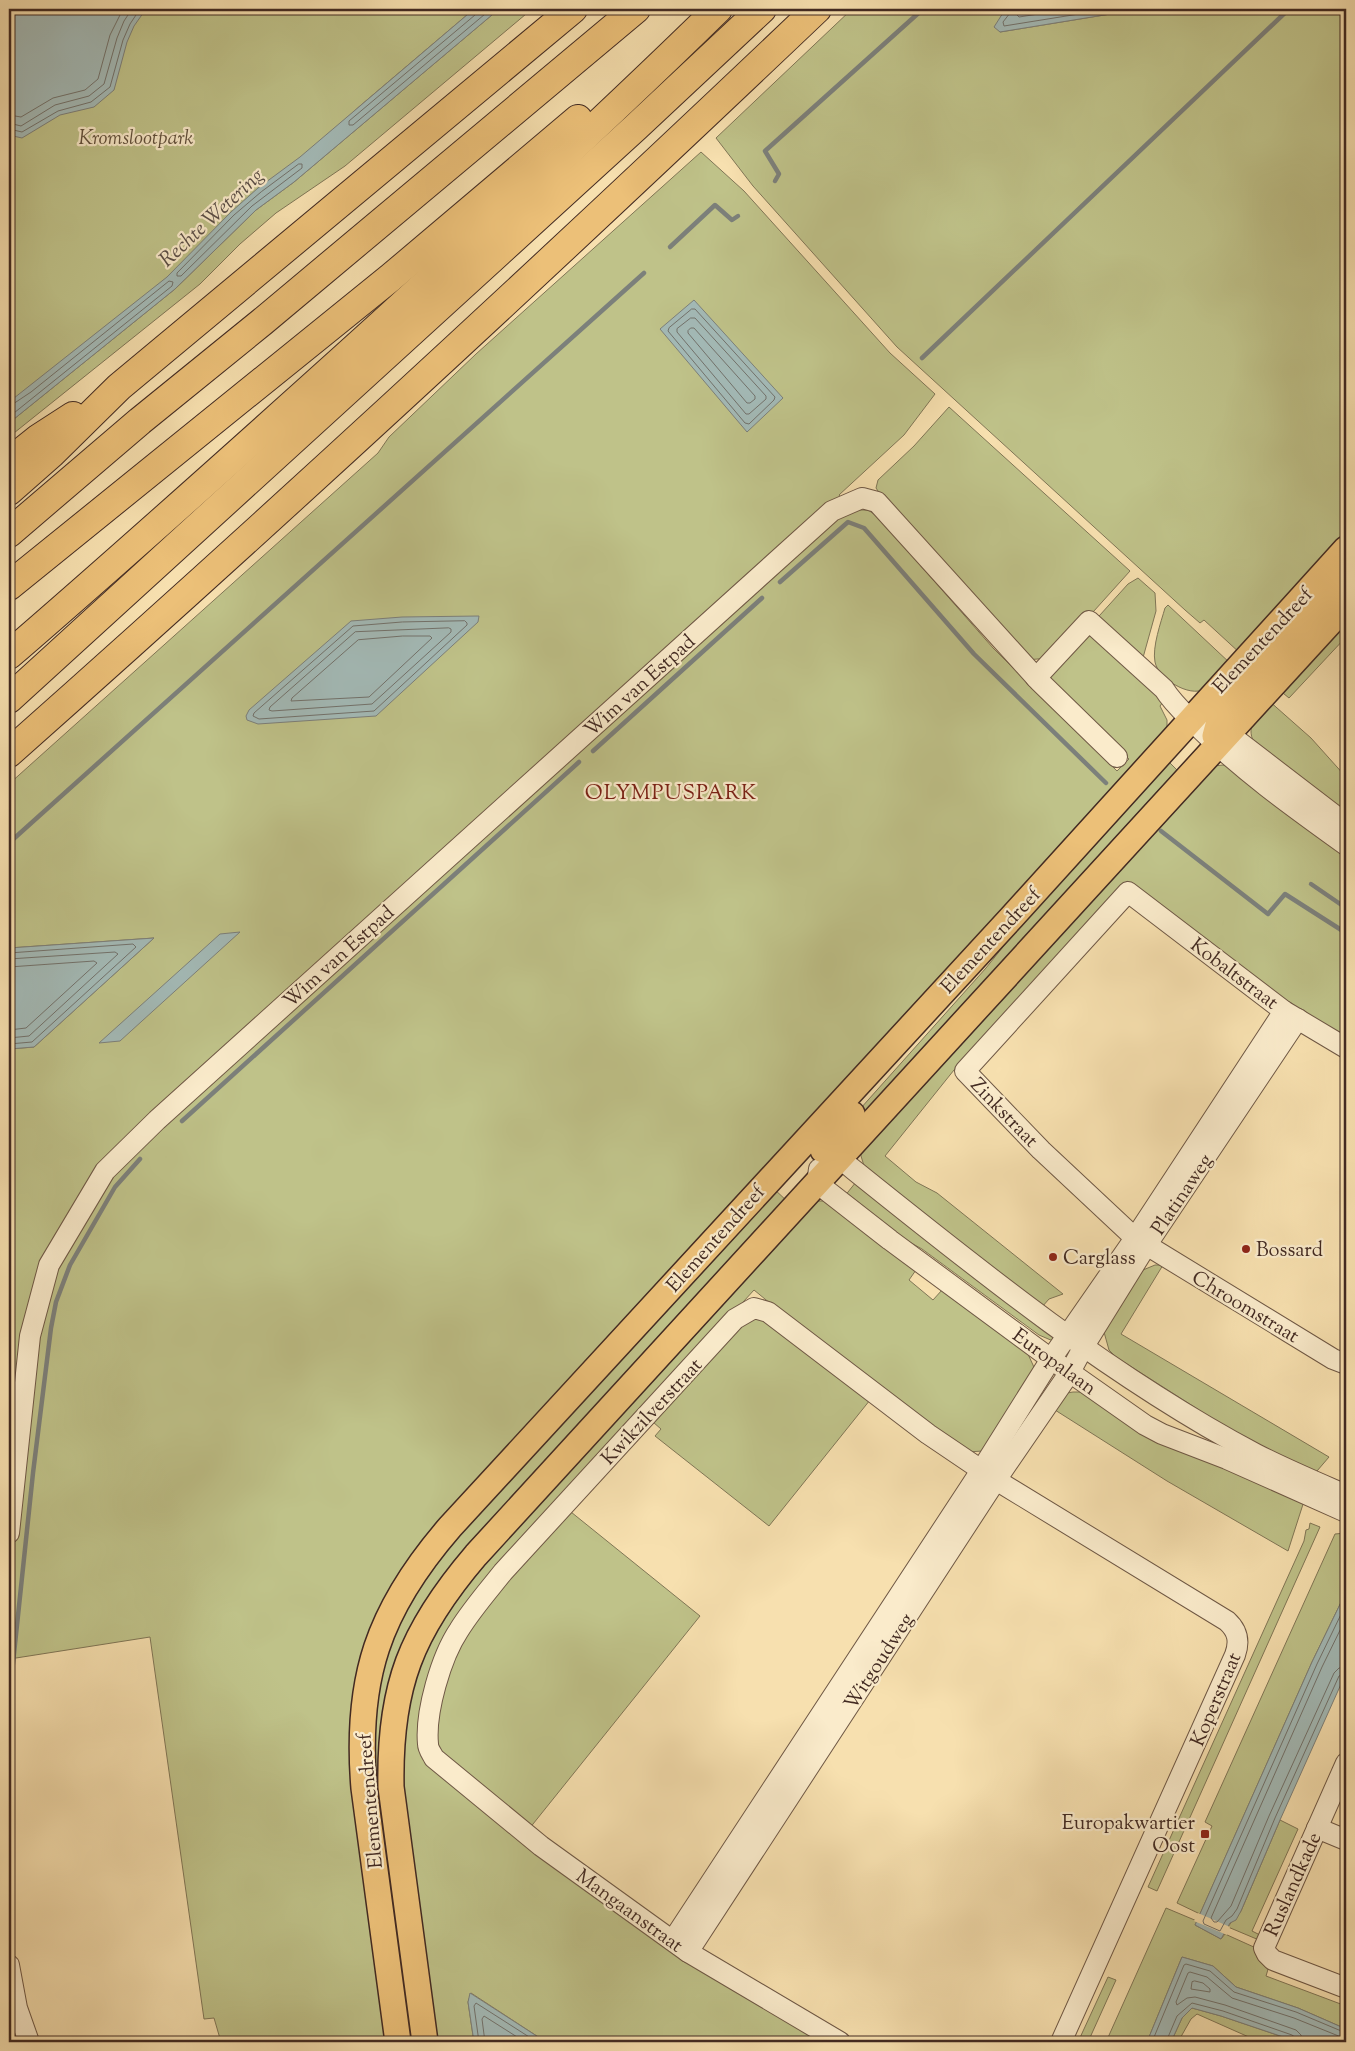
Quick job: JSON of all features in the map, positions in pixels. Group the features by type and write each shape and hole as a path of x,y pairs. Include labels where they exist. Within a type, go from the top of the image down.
{"highway":[{"path":"9,491 51,454 119,387 573,9"},
{"path":"9,533 140,421 262,322 636,9"},
{"path":"9,586 390,278 624,79 711,9"},
{"path":"9,655 109,569 400,307 635,90 718,9"},
{"path":"9,699 629,134 762,9"},
{"path":"9,753 426,377 817,9"},
{"path":"9,462 39,438 119,387"}],"main road":[{"name":"Elementendreef","path":"425,2042 391,1787 390,1753 397,1699 404,1672 417,1638 449,1587 476,1555 817,1183 831,1154 1221,735 1257,674 1346,549"},
{"name":"Elementendreef","path":"1257,674 1346,576"},
{"name":"Elementendreef","path":"398,2042 364,1788 361,1749 363,1709 372,1659 385,1624 404,1588 424,1558 798,1147 1012,917 1194,714 1257,674 1346,605"},
{"path":"831,1154 826,1143 972,980 998,947 1012,917"}],"street":[{"name":"Wim van Estpad","path":"9,1534 30,1336 49,1265 77,1215 105,1172 164,1113 832,511 862,498 877,502 890,514 1036,678"},
{"path":"1116,758 1036,678 1089,621 1164,689 1176,690 1194,714 1346,824"},
{"path":"1221,735 1281,797 1346,845"},
{"name":"Kobaltstraat","path":"1128,892 1291,1015 1346,1048"},
{"name":"Zinkstraat","path":"1128,892 965,1071 1042,1150 1141,1242"},
{"name":"Platinaweg","path":"1070,1372 1141,1242 1291,1015"},
{"path":"798,1147 831,1154"},
{"name":"Europalaan","path":"831,1154 991,1278 1084,1346 1214,1431 1258,1455 1346,1495"},
{"name":"Europalaan","path":"817,1183 890,1240 1145,1425 1162,1434 1236,1463 1346,1512"},
{"name":"Platinaweg","path":"1051,1358 1067,1334 1141,1242"},
{"name":"Chroomstraat","path":"1141,1242 1333,1359 1346,1364"},
{"name":"Kwikzilverstraat","path":"434,1758 428,1746 431,1706 441,1671 458,1632 477,1604 503,1572 736,1320 754,1308 768,1312 928,1434 989,1474"},
{"name":"Witgoudweg","path":"680,1946 989,1474 1051,1358"},
{"name":"Witgoudweg","path":"989,1474 1070,1372"},
{"name":"Koperstraat","path":"989,1474 1227,1621 1237,1633 1238,1640 1235,1656 1061,2042"},
{"name":"Mangaanstraat","path":"434,1758 542,1846 680,1946 840,2042"},
{"name":"Ruslandkade","path":"1346,1763 1264,1948 1267,1954 1274,1960 1346,1988"},
{"path":"1317,1828 1346,1839"},
{"path":"9,1965 17,2008 29,2042"}],"green space":[{"name":"Kromslootpark","path":"9,9 474,9 361,105 92,350 9,414"},
{"path":"499,9 532,9 345,166 276,213 240,244 200,284 9,437 9,423 175,289 256,210 294,182"},
{"path":"852,9 1008,9 1001,16 1000,32 1141,9 1346,9 1346,539 1241,654 1204,620 1200,623 1185,610 897,347 753,186 716,138"},
{"path":"701,152 744,191 890,353 935,394 904,435 839,495 852,510 868,510 877,516 993,648 1117,771 1129,759 1043,678 1128,584 1138,578 1155,593 1156,611 1139,672 1163,702 1160,706 1167,720 1167,731 433,1536 362,1674 391,2042 221,2042 214,2018 204,2019 150,1637 16,1658 9,1656 9,1049 34,1047 154,938 9,948 9,784 378,453 389,437 476,354"},
{"path":"949,407 1130,571 1057,652 1049,658 1026,660 888,506 876,488 878,480 914,446"},
{"path":"1168,605 1231,664 1216,681 1205,689 1191,691 1183,689 1168,680 1157,668 1154,656 1156,642 1165,608"},
{"path":"1346,615 1346,637 1289,698 1278,689"},
{"path":"1268,700 1311,738 1346,777 1346,816 1254,743 1251,730 1252,725"},
{"path":"1165,758 1177,770 1048,911 1032,936 860,1126 852,1118 986,968 1027,917"},
{"path":"1223,765 1346,855 1346,1042 1273,992 1127,881 954,1070 885,1156 916,1182 937,1193 1063,1294 1049,1299 1042,1307 865,1169 861,1148 1214,766"},
{"path":"856,1182 1046,1327 1055,1339 1053,1341 1039,1335 922,1249 904,1239 844,1197"},
{"path":"772,1187 789,1203 453,1570 383,1751 418,2042 405,2042 369,1766 378,1669 422,1573"},
{"path":"825,1201 916,1270 909,1280 933,1300 942,1290 1027,1352 1035,1371 983,1451 967,1452 810,1336 754,1290 469,1603 422,1753 825,2042 546,2042 471,1993 468,2002 474,2042 432,2042 398,1742 408,1684 447,1602 811,1203"},
{"path":"1155,1265 1163,1265 1121,1334 1329,1457 1314,1476 1210,1418 1116,1357 1109,1350 1104,1332 1143,1270"},
{"path":"757,1317 765,1319 870,1400 769,1526 655,1436 661,1429 653,1422 741,1325"},
{"path":"1080,1392 1305,1498 1288,1551 1167,1481 1055,1410 1067,1393"},
{"path":"571,1512 700,1616 529,1829 479,1790 454,1767 437,1745 435,1738 436,1730 445,1685 456,1656 470,1630 507,1580"},
{"path":"1310,1523 1320,1527 1157,1891 1148,1887 1304,1541 1306,1530 1309,1529"},
{"path":"1346,1533 1346,1592 1312,1662 1200,1914 1177,1903 1212,1826 1205,1822 1335,1534"},
{"path":"1280,1820 1298,1829 1252,1931 1262,1936 1259,1940 1228,1927 1241,1911"},
{"path":"1166,1908 1197,1921 1195,1925 1221,1939 1225,1934 1256,1948 1256,1955 1259,1960 1269,1966 1266,1976 1346,2006 1346,2029 1298,2008 1236,1987 1213,1966 1182,1957 1147,2042 1106,2042"},
{"path":"1108,1977 1116,1980 1088,2042 1078,2042"},
{"path":"1192,2008 1298,2042 1260,2042 1197,2014 1191,2019 1178,2042 1171,2042 1182,2018"}],"water":[{"path":"9,9 146,9 134,26 127,42 114,90 94,107 60,115 22,138 13,136 9,132"},
{"path":"474,9 499,9 294,182 256,210 175,289 9,423 9,402 167,277 231,212 258,188 300,157"},
{"path":"1008,9 1141,9 1000,32 994,27"},
{"path":"694,300 783,398 747,432 660,329"},
{"path":"479,616 478,622 376,716 258,724 247,720 246,716 249,710 351,621 402,617"},
{"path":"240,932 120,1041 99,1043 220,934"},
{"path":"154,938 34,1047 9,1049 9,948"},
{"path":"1346,1592 1346,1673 1241,1911 1236,1920 1230,1923 1221,1939 1195,1925 1312,1662"},
{"path":"1182,1957 1213,1966 1236,1987 1298,2008 1346,2029 1346,2042 1298,2042 1192,2008 1182,2018 1171,2042 1147,2042"},
{"path":"470,1993 546,2042 474,2042 468,2002"}],"pier":[{"path":"1198,1913 1230,1927 1227,1935 1194,1921"}],"waterway":[{"path":"775,181 779,174 765,151 923,9"},
{"path":"922,358 1289,9"},
{"path":"670,247 715,205 732,220 738,216"},
{"path":"9,843 644,273"},
{"path":"780,582 848,522 864,528 974,654 1106,783"},
{"path":"593,751 762,598"},
{"path":"182,1121 579,762"},
{"path":"1161,831 1268,914 1285,894 1346,933"},
{"path":"1311,884 1346,908"},
{"path":"9,1701 33,1473 56,1302 70,1265 115,1187 140,1159"}],"place":[{"name":"Bossard","path":"1246,1249"},
{"name":"Carglass","path":"1053,1257"},
{"name":"Europakwartier Oost","path":"1205,1834"}],"district":[{"name":"OLYMPUSPARK","path":"671,792"}],"water label":[{"name":"Rechte Wetering","path":"211,217"}]}
